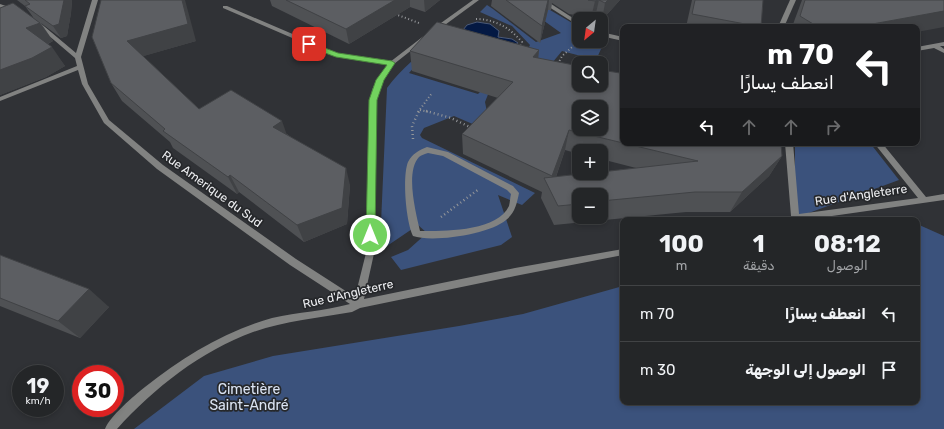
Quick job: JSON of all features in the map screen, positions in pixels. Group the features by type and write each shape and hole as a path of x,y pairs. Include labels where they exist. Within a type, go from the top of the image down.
{"street":[{"path":"33,21 78,57 95,0"},
{"path":"358,304 371,249 373,100 380,80 392,63 473,0"},
{"path":"541,0 572,20"},
{"path":"782,24 793,0"},
{"path":"0,6 9,8 21,15"},
{"path":"225,7 336,55 392,63"},
{"path":"608,36 620,38"},
{"path":"920,48 944,44"},
{"path":"935,46 944,51"},
{"name":"Rue Amerique du Sud","path":"78,57 85,84 96,106 106,121 122,136 160,167 274,249 358,304"},
{"path":"0,99 80,67"},
{"path":"789,146 795,217"},
{"path":"880,146 924,200"},
{"path":"420,151 436,151 445,154 491,177 510,188 515,193 513,206 503,219 492,225 447,236 416,234 408,179 413,160 420,151"},
{"name":"Rue d'Angleterre","path":"802,217 944,197"},
{"name":"Rue d'Angleterre","path":"110,429 126,410 162,380 218,343 274,322 352,308 358,304 620,253"}],"path":[{"path":"392,13 436,30"},
{"path":"470,21 480,19 498,23 518,37 522,46 518,49"},
{"path":"555,68 562,56 572,47"},
{"path":"420,151 414,143 412,123 432,93"},
{"path":"420,110 451,118 477,131"},
{"path":"416,234 474,194 491,177"}],"green space":[{"path":"515,0 533,0 572,23 572,48 601,48 598,56 581,56 562,51 547,69 527,51 530,45 512,26 480,12 487,5 536,42 561,33"},
{"path":"438,40 409,73 478,94 482,90 489,92 485,102 487,112 475,125 454,116 424,128 420,135 422,138 535,193 522,205 498,195 512,237 501,245 401,270 391,257 408,250 427,233 418,225 387,246 381,223 387,88 398,74"},
{"path":"795,146 872,146 899,180 798,217 795,217"},
{"name":"Cimetière Saint-André","path":"920,225 944,236 944,429 134,429 204,376 273,356 459,326 523,314 620,287 620,405 920,405"}],"shaded area":[{"path":"477,22 490,24 499,31 498,37 512,39 518,43 513,47 463,30 467,25"}],"building":[{"path":"25,0 64,0 59,24 53,26 25,6 30,4"},
{"path":"101,0 182,0 188,24 127,41 199,109 231,90 282,121 273,127 346,168 342,208 297,225 230,175 228,177 163,131 165,129 111,83 92,37"},
{"path":"286,0 395,0 346,29"},
{"path":"506,0 548,0 542,26"},
{"path":"599,0 608,0 605,3"},
{"path":"695,0 763,0 761,24 745,24 692,14"},
{"path":"805,0 944,0 944,11 872,24 813,24 800,16"},
{"path":"13,3 40,23 26,28 52,47 32,58 0,70 0,8"},
{"path":"437,22 539,50 533,57 572,65 572,92 608,92 608,71 620,73 620,142 594,136 608,136 608,100 572,100 572,131 569,130 552,176 462,134 513,82 410,51"},
{"path":"636,146 781,146 782,156 742,192 695,192 608,200 608,188 572,188 572,205 558,206 544,178 572,175 572,180 608,180 608,171 698,161"},
{"path":"0,255 89,289 58,321 0,298"}],"route":[{"path":"309,44 336,55 392,63 380,80 375,90 373,100 370,235"}]}
